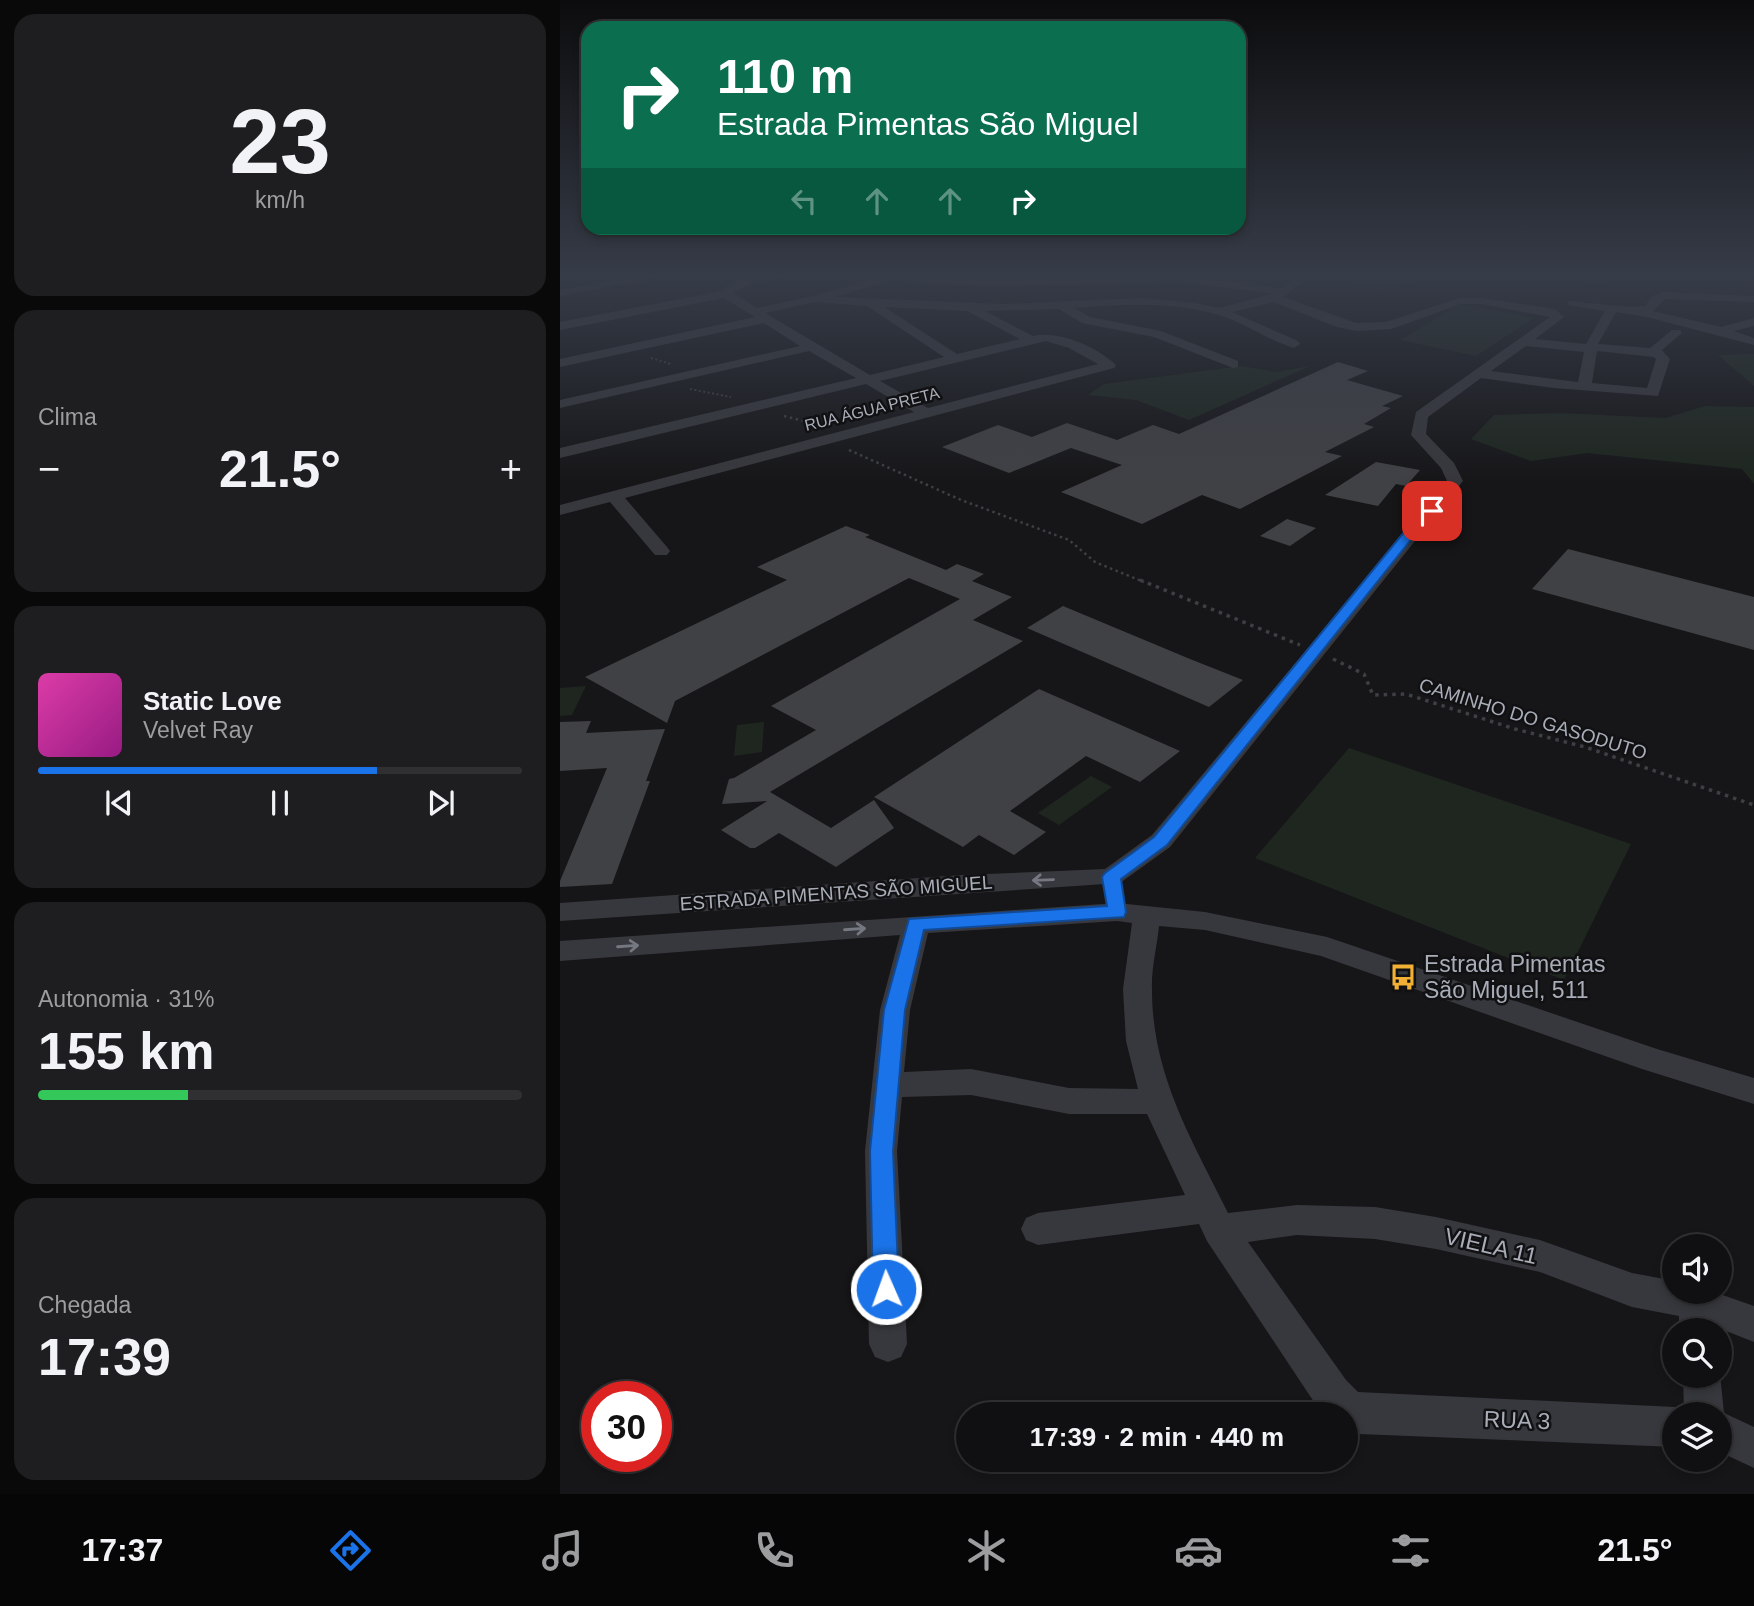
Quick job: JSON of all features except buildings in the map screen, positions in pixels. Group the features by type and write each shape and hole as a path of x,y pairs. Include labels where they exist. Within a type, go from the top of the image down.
{"street":[{"path":"560,363 650,343"},
{"path":"804,343 926,413"},
{"path":"931,343 954,358"},
{"path":"560,453 1019,343"},
{"name":"RUA ÁGUA PRETA","path":"560,510 1109,365 1066,343"},
{"path":"1179,343 1233,364"},
{"path":"1213,1219 1156,1100 1141,1041 1132,914 1111,877 1161,841 1455,481 1448,466 1418,435 1421,415 1524,343"},
{"path":"1481,374 1653,393 1663,359 1657,353 1533,343"},
{"path":"1584,387 1595,343"},
{"path":"1657,353 1655,350 1664,343"},
{"path":"560,404 811,347"},
{"path":"614,496 661,551"},
{"name":"ESTRADA PIMENTAS SÃO MIGUEL","path":"560,912 962,884 1111,877"},
{"name":"ESTRADA PIMENTAS SÃO MIGUEL","path":"560,951 916,924 1132,914 1205,921 1327,947 1653,1060 1754,1091"},
{"path":"888,1344 881,1151 895,1010 916,924"},
{"path":"889,1086 971,1082 1069,1101 1128,1103 1156,1100"},
{"name":"VIELA 11","path":"1038,1229 1213,1219 1376,1223 1540,1256 1697,1316 1754,1324"},
{"name":"RUA 3","path":"1213,1219 1332,1394 1344,1406 1359,1414 1662,1426"},
{"path":"1732,1437 1754,1448"}],"path":[{"path":"624,349 690,370 665,380"},
{"name":"CAMINHO DO GASODUTO","path":"665,380 682,388 717,393 759,404 791,419 825,426 826,439 961,500 1069,540 1095,562 1316,651 1364,674 1373,695 1406,694 1515,729 1585,747 1754,805"}],"shaded area":[{"path":"1413,343 1496,343 1476,356"},
{"path":"1754,354 1754,386 1718,355"},
{"path":"1242,366 1276,372 1310,366 1189,420 1136,400 1088,395 1104,384"},
{"path":"1705,406 1754,407 1754,484 1742,469 1587,453 1531,461 1471,439 1494,415 1562,413 1665,418"},
{"path":"586,686 572,715 560,716 560,688"},
{"path":"764,722 762,752 734,756 737,725"},
{"path":"1349,748 1631,844 1564,980 1255,858"},
{"path":"1091,776 1112,787 1059,825 1038,813"}],"place":[{"name":"Estrada Pimentas São Miguel, 511","path":"1403,977"}],"route":[{"path":"886,1289 881,1151 895,1010 916,924 1117,912 1111,877 1161,841 1409,534 1432,511"}]}
